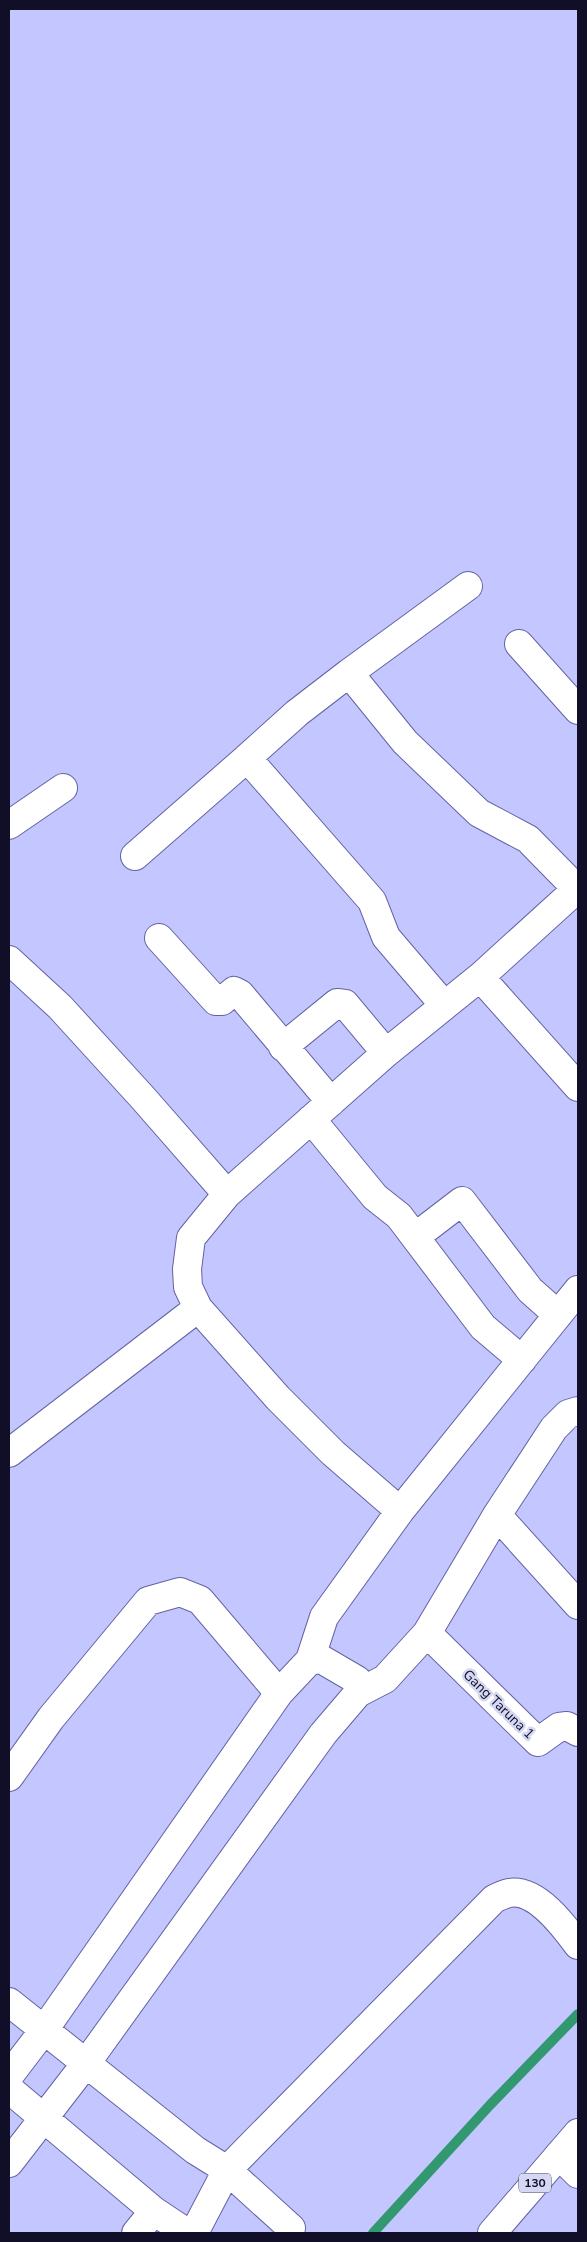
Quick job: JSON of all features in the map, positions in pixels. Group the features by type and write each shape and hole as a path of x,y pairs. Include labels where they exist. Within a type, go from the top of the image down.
{"street":[{"path":"135,856 297,713 468,586"},
{"path":"519,644 578,710"},
{"path":"350,673 405,742 478,814 528,839 578,889 480,977 386,1053 227,1194 191,1238 187,1269 188,1287 198,1308 278,1398 333,1453 400,1511"},
{"path":"247,758 372,901 386,937 444,1005"},
{"path":"9,825 62,788"},
{"path":"159,938 216,1001 222,1001 234,991 240,994 283,1047 375,1197 395,1212 484,1326 522,1360"},
{"path":"9,960 60,1007 227,1194"},
{"path":"480,977 578,1087"},
{"path":"283,1047 337,1003 345,1004 386,1053"},
{"path":"415,1237 462,1201 530,1290 558,1316"},
{"path":"9,2076 44,2030 279,1694 310,1660 324,1617 400,1511 578,1290"},
{"path":"9,1453 198,1308"},
{"path":"9,2163 87,2062 323,1734 358,1693 384,1679 427,1633 497,1515 554,1428 568,1414 578,1411"},
{"path":"497,1515 578,1605"},
{"path":"9,1776 51,1718 148,1601 180,1592 200,1600 279,1694"},
{"name":"Gang Taruna 1","path":"427,1633 538,1742 559,1727 567,1726 578,1732"},
{"path":"310,1660 321,1659 357,1680 358,1693"},
{"path":"194,2233 227,2170 494,1899 510,1893 526,1896 537,1901 559,1920 578,1945"},
{"path":"9,2002 87,2062 195,2150 227,2170 291,2228"},
{"path":"9,2089 154,2211 187,2233"},
{"name":"130","path":"492,2233 578,2133"},
{"path":"559,2155 578,2174"},
{"path":"136,2233 154,2211"}],"waterway":[{"path":"373,2233 490,2105 578,2014"}]}
